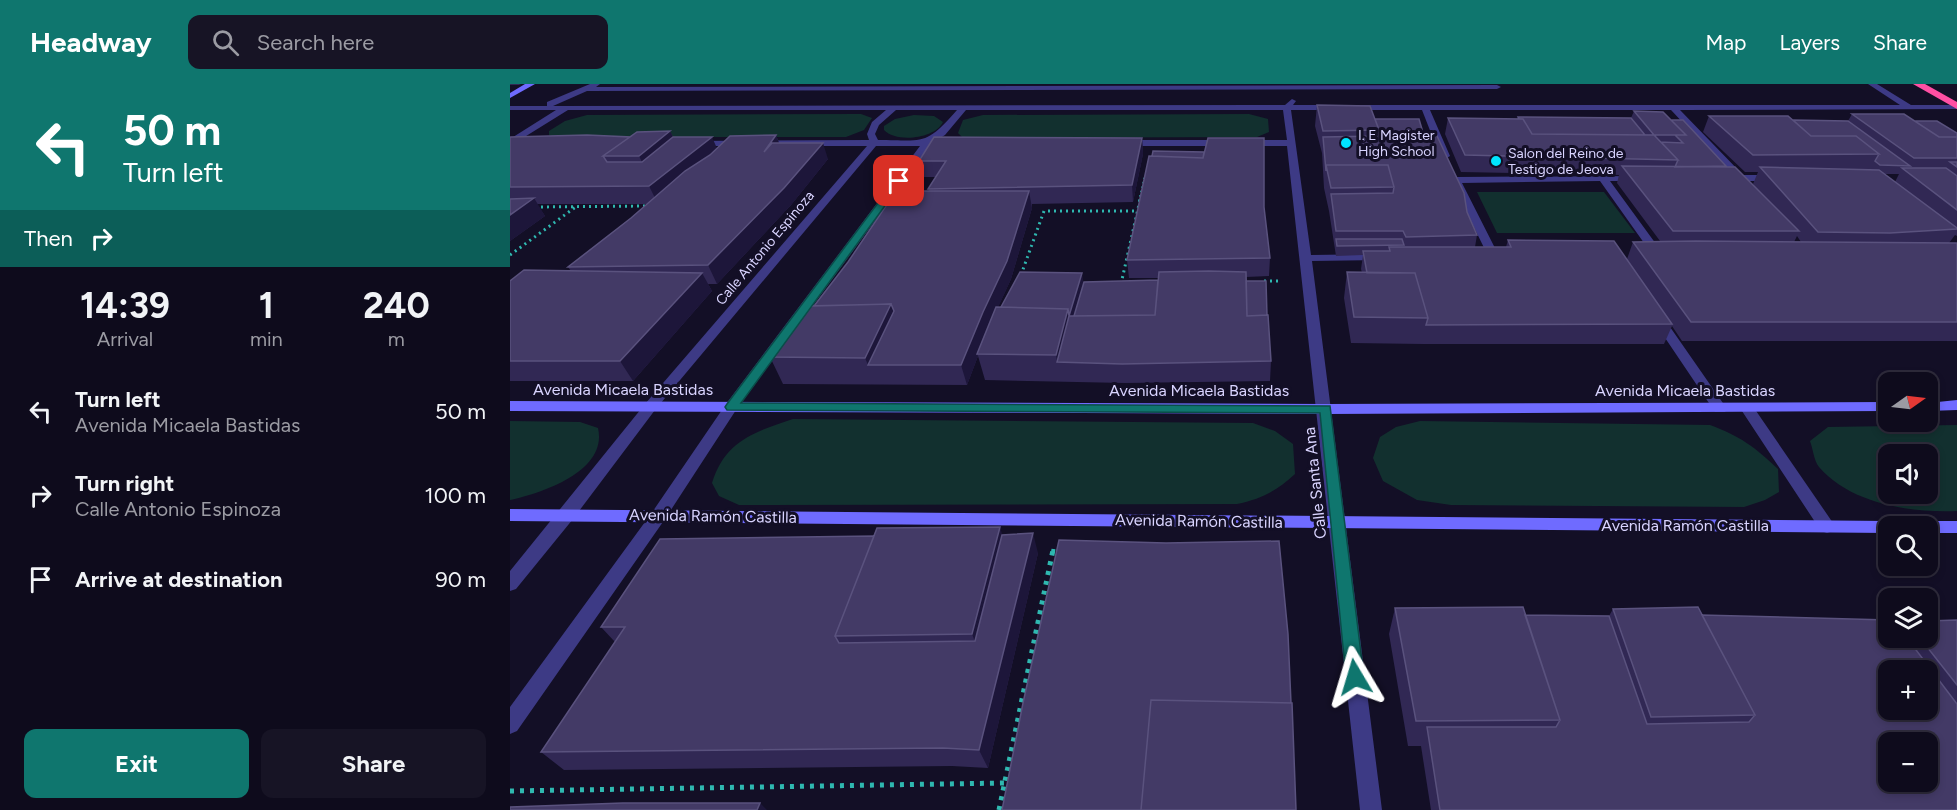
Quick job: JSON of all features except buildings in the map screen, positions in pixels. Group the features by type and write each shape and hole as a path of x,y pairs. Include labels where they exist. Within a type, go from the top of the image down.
{"highway":[{"path":"1918,84 1957,106"}],"main road":[{"path":"510,96 531,84"},
{"path":"1938,406 1957,405"},
{"name":"Avenida Micaela Bastidas","path":"510,406 1326,409 1878,407"},
{"name":"Avenida Ramón Castilla","path":"510,515 1878,527"},
{"path":"1938,527 1957,527"}],"street":[{"path":"1872,84 1909,107"},
{"path":"541,108 592,86 1012,85 1295,85 1502,95 1674,108 1957,106"},
{"name":"Calle Santa Ana","path":"1295,85 1295,98 1287,108 1326,409 1371,810"},
{"path":"510,108 1425,108 1502,95"},
{"path":"510,143 568,107"},
{"name":"Calle Antonio Espinoza","path":"510,584 567,515 650,406 874,143 871,134 875,124 894,108"},
{"path":"510,724 659,515 731,407 927,143 942,133 963,108"},
{"path":"1425,108 1492,256"},
{"path":"1674,108 1754,194"},
{"path":"510,143 534,143"},
{"path":"682,143 962,143"},
{"path":"1117,143 1292,143"},
{"path":"1456,180 1649,178"},
{"path":"1717,178 1786,178"},
{"path":"1604,179 1658,255"},
{"path":"1306,258 1388,257"},
{"path":"1647,303 1720,409"},
{"path":"1747,408 1827,526"}],"path":[{"path":"1110,284 1121,284 1153,143"},
{"path":"510,255 577,206"},
{"path":"532,207 652,206"},
{"path":"1017,285 1044,211 1137,211"},
{"path":"1261,282 1308,281"},
{"path":"999,810 1060,520"},
{"path":"510,791 1005,783"}],"green space":[{"path":"861,114 872,118 864,130 846,137 555,137 549,135 549,131 565,121 587,115"},
{"path":"1249,114 1268,119 1269,132 1257,137 972,138 962,137 958,133 963,120 983,115"},
{"path":"914,115 934,116 943,122 932,132 915,137 897,137 884,130 884,126 895,119"},
{"path":"1477,192 1604,192 1635,233 1497,233"},
{"path":"793,419 1253,423 1275,431 1293,444 1295,474 1268,494 1237,504 739,505 719,496 712,483 725,457 733,448 754,434"},
{"path":"510,421 580,422 598,428 598,443 593,456 570,478 539,492 510,500"},
{"path":"1420,421 1710,425 1747,443 1778,469 1779,492 1765,500 1744,507 1451,505 1417,500 1383,481 1373,458 1380,437 1396,427"},
{"path":"1938,425 1957,425 1957,511 1921,510 1883,504 1938,504 1938,444 1878,444 1878,502 1848,490 1832,480 1819,467 1810,441 1828,427 1878,426 1878,432 1938,432"}],"place":[{"name":"I. E Magister High School","path":"1346,143"},
{"name":"Salon del Reino de Testigo de Jeova","path":"1496,161"}],"route":[{"path":"899,181 731,407 1326,409 1355,677"}]}
